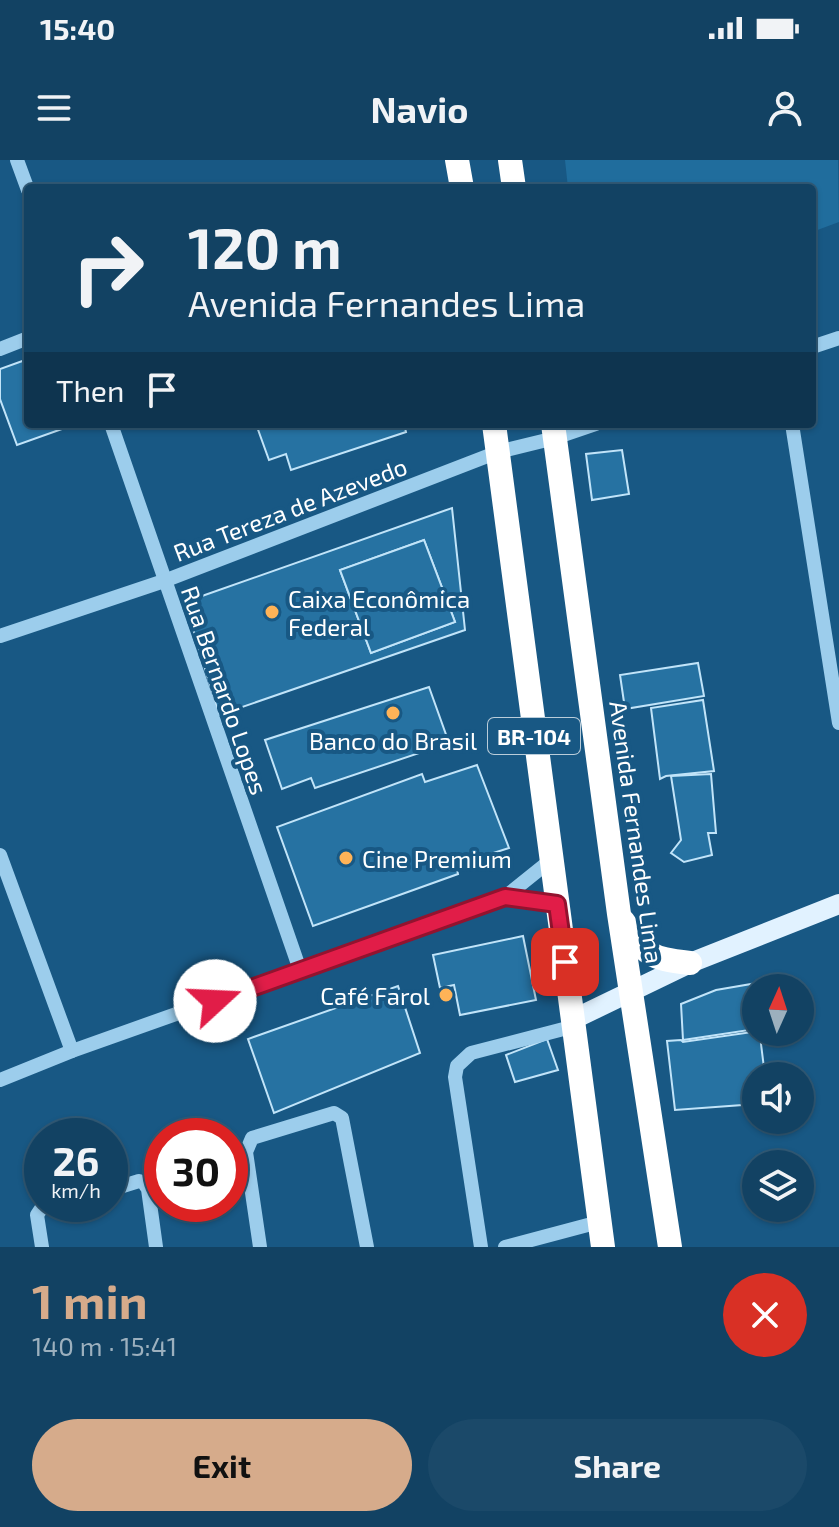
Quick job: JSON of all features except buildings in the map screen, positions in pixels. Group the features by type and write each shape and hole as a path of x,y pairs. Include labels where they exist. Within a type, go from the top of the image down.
{"highway":[{"path":"457,160 458,184"},
{"path":"510,160 513,184"},
{"name":"BR-104","path":"495,428 603,1247"},
{"name":"Avenida Fernandes Lima","path":"554,431 619,914 670,1247"},
{"path":"619,914 647,953 658,959 690,963"}],"main road":[{"path":"574,1023 690,963 836,906"}],"street":[{"path":"17,160 26,184"},
{"path":"816,346 839,338"},
{"path":"0,349 24,340"},
{"name":"Rua Bernardo Lopes","path":"112,428 300,970"},
{"path":"793,428 839,723"},
{"name":"Rua Tereza de Azevedo","path":"0,636 164,581 554,431"},
{"path":"0,855 72,1051"},
{"path":"0,1080 72,1051 505,897 551,860"},
{"path":"505,897 557,904"},
{"path":"481,1247 455,1077 457,1066 471,1053 574,1023"},
{"path":"260,1247 246,1147 252,1138 334,1113 340,1115 367,1247"},
{"path":"128,1184 139,1181 148,1189 156,1247"},
{"path":"38,1222 42,1247"},
{"path":"505,1247 599,1222"}],"shaded area":[{"path":"565,160 838,160 839,222 816,231 816,184 568,184"}],"place":[{"name":"Caixa Econômica Federal","path":"272,612"},
{"name":"Banco do Brasil","path":"393,713"},
{"name":"Cine Premium","path":"346,858"},
{"name":"Café Farol","path":"446,995"}],"route":[{"path":"215,1001 505,897 557,904 565,962"}]}
